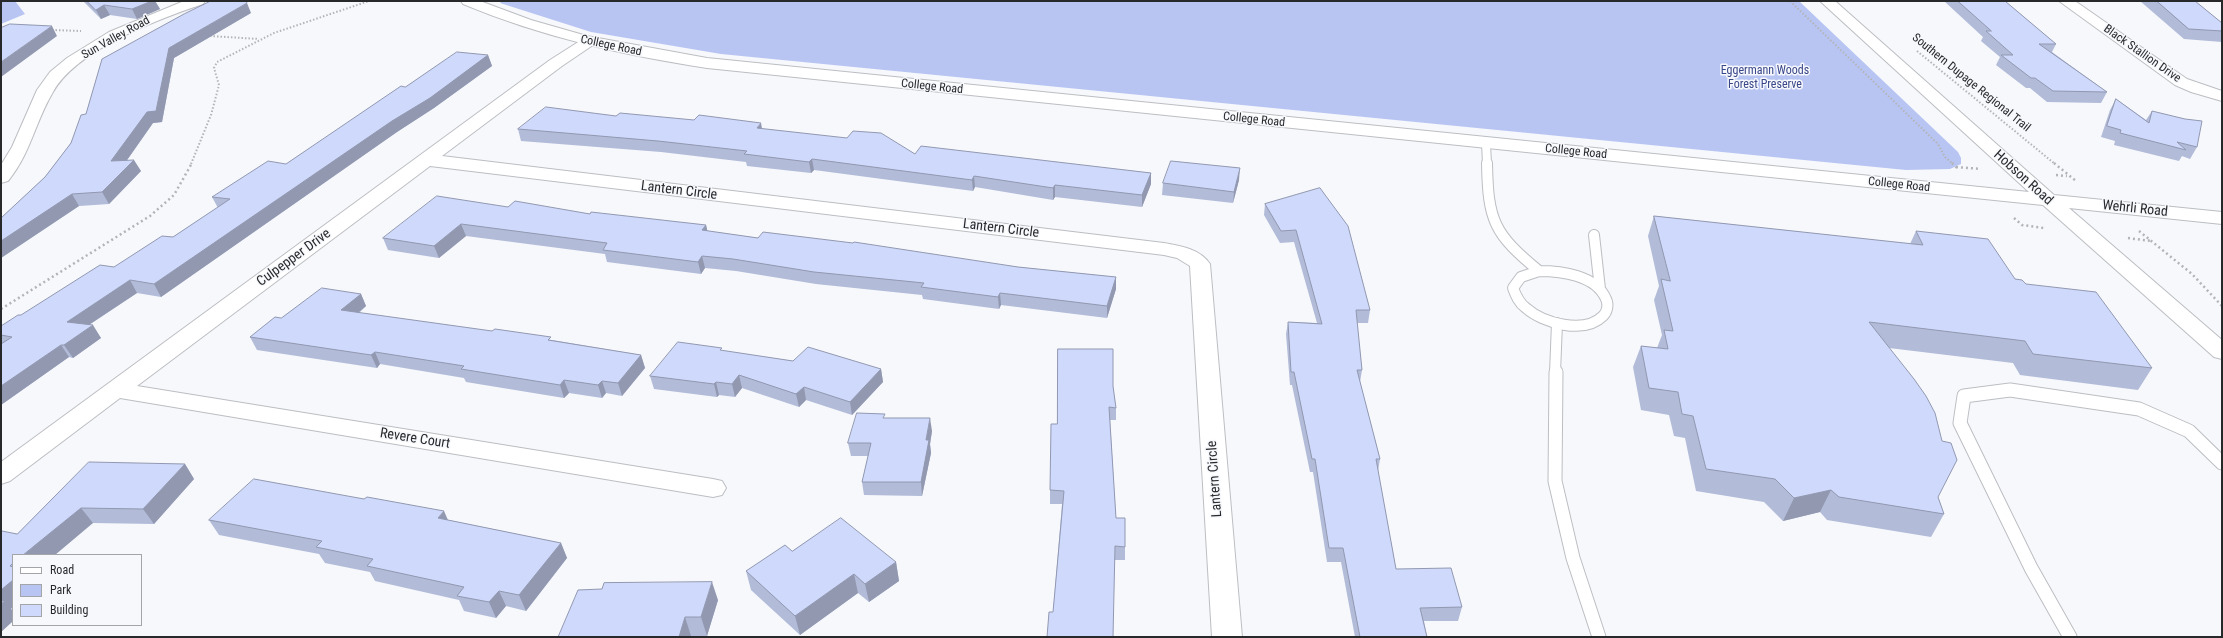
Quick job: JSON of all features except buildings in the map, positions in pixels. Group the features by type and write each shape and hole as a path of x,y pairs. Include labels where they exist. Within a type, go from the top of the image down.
{"street":[{"name":"Sun Valley Road","path":"1,177 19,151 46,89 61,72 84,54 122,32 155,17 198,1"},
{"name":"College Road","path":"468,1 526,24 588,42 670,57 773,71 2048,200"},
{"name":"Hobson Road","path":"1827,1 2048,200 2222,352"},
{"name":"Black Stallion Drive","path":"2066,1 2181,82 2197,89 2222,96"},
{"name":"Culpepper Drive","path":"1,476 556,63 588,42"},
{"name":"Lantern Circle","path":"427,160 1164,249 1191,256 1200,264 1227,637"},
{"name":"Wehrli Road","path":"2048,200 2222,218"},
{"name":"Revere Court","path":"116,390 713,488"}],"lane":[{"path":"1486,143 1489,206 1500,232 1517,253 1539,271"},
{"path":"1594,235 1600,289"},
{"path":"1539,271 1555,271 1572,274 1600,289 1607,299 1608,308 1602,317 1590,322 1575,324 1557,323 1534,314 1518,302 1514,295 1513,288 1521,277 1539,271"},
{"path":"1557,323 1554,394 1555,481 1573,558 1599,637"},
{"path":"2070,637 2031,568 1960,423 1964,396 2010,390 2139,409 2189,432 2222,463"}],"path":[{"path":"1,309 150,216 174,195 192,163 211,116 218,84 214,68 217,62 274,33 369,1"},
{"path":"1790,1 1938,144 1945,157 1956,167"},
{"name":"Southern Dupage Regional Trail","path":"1916,50 2072,178"},
{"path":"2152,241 2192,274 2222,306"}],"green space":[{"path":"1,1 15,1 25,14 1,24"},
{"name":"Eggermann Woods Forest Preserve","path":"502,1 1799,1 1958,152 1961,158 1961,164 1950,169 1906,170 721,54 591,32 500,3"}]}
